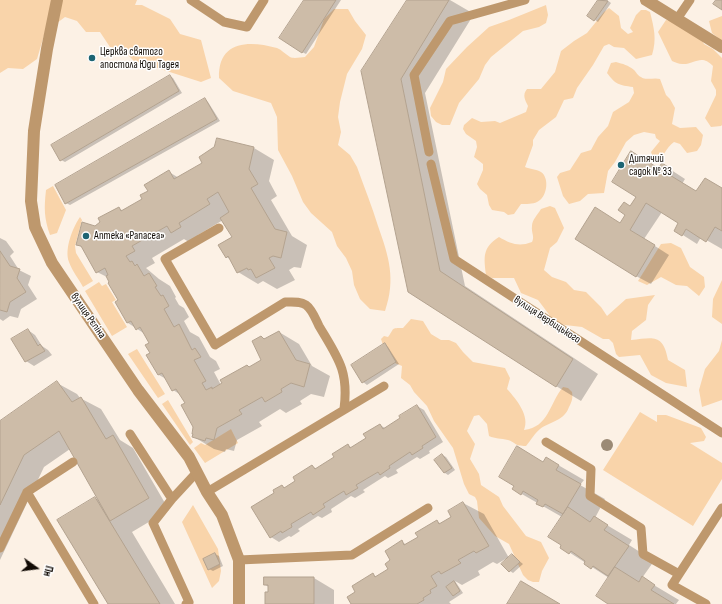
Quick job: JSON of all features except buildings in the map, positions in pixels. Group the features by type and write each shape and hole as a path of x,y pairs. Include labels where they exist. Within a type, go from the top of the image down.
{"street":[{"name":"вулиця Рєпіна","path":"57,0 47,49 34,131 31,201 35,227 52,263 68,288 138,390 189,457 207,492 222,515 239,560 239,604"},
{"path":"646,0 722,47"}],"lane":[{"path":"191,0 224,22 247,27 264,0"},
{"path":"429,152 414,75 450,21 525,0"},
{"path":"677,19 690,0"},
{"name":"вулиця Вербицького","path":"431,164 454,259 722,433"},
{"path":"219,228 165,259 215,345 285,302 296,301 307,306 340,361 346,393 344,409"},
{"path":"207,492 384,386"},
{"path":"130,434 172,499"},
{"path":"546,442 591,469 590,496 641,528 643,554 679,574"},
{"path":"0,548 27,492 73,462"},
{"path":"186,604 189,602 153,523 172,499 197,472"},
{"path":"27,492 94,604"},
{"path":"239,560 352,555 428,508"},
{"path":"706,604 691,600 672,585 722,508"}],"shaded area":[{"path":"0,0 137,0 135,5 142,5 170,19 180,34 201,40 211,78 201,82 134,61 124,51 110,47 100,32 86,32 77,21 65,17 45,32 37,59 23,69 8,68 0,73"},
{"path":"546,5 548,15 546,23 539,27 523,31 491,57 485,65 479,79 459,103 450,125 442,125 436,122 431,116 430,108 443,82 446,69 489,27"},
{"path":"609,8 619,16 621,28 628,34 633,32 630,28 636,15 641,10 650,12 655,39 652,55 636,59 624,48 614,47 609,44 604,46 577,88 573,98 564,100 556,117 539,130 533,140 533,145 525,167 539,171 544,175 546,179 546,188 543,196 535,203 521,204 514,214 508,215 504,212 492,210 489,205 487,195 477,184 483,170 483,164 474,157 477,147 476,141 466,134 463,129 464,125 472,118 481,122 495,121 500,123 526,112 528,106 524,95 525,91 527,89 541,89 555,72 561,51 587,33"},
{"path":"334,9 348,9 366,35 362,49 347,74 338,117 341,132 338,145 350,155 357,167 388,258 391,278 385,311 370,309 360,299 354,285 352,271 346,258 337,246 332,232 311,213 303,202 292,176 278,150 277,117 271,103 233,91 219,78 220,66 224,57 229,50 237,46 246,44 266,45 279,49 292,58 305,57 314,47 324,19"},
{"path":"722,16 722,41 712,33 709,21"},
{"path":"666,20 689,24 697,31 704,44 713,49 722,58 721,126 711,127 705,118 716,95 716,90 711,81 713,66 705,60 698,60 686,64 672,61 658,32"},
{"path":"616,62 630,67 643,78 660,79 666,95 675,108 672,124 680,128 696,127 703,135 701,145 697,151 687,153 680,144 674,142 661,158 655,162 651,152 660,141 656,138 655,134 644,132 634,135 626,142 615,162 608,171 604,193 588,194 580,201 569,204 563,196 557,177 560,173 570,170 581,153 591,150 598,137 608,126 613,112 629,102 634,93 633,87 618,84 607,73 611,63"},
{"path":"53,186 66,210 57,233 50,235 45,213 45,202 46,190"},
{"path":"550,206 555,208 564,228 557,242 550,248 544,270 552,277 566,282 574,290 586,292 601,307 607,316 626,299 655,295 648,305 646,320 632,331 631,340 651,338 660,341 666,351 668,360 685,370 687,387 666,383 651,375 640,355 619,357 616,354 613,343 609,339 603,339 582,327 565,325 554,321 538,300 521,293 514,278 492,278 486,275 485,253 493,241 499,237 515,244 532,242 532,224 534,219 541,209"},
{"path":"80,217 82,220 75,246 76,253 93,281 83,287 72,269 68,257 68,245 70,238"},
{"path":"671,243 681,248 690,267 704,277 705,287 699,296 687,286 676,285 661,277 647,285 638,281 661,244"},
{"path":"722,280 722,324 712,317 713,299"},
{"path":"99,282 102,286 106,284 116,300 112,302 127,327 112,336 85,291"},
{"path":"411,319 423,321 431,334 441,340 449,340 456,343 473,362 505,368 510,378 507,389 522,408 524,414 524,430 532,428 544,420 563,387 568,388 572,392 572,401 567,412 561,418 540,429 526,446 517,445 508,440 489,436 487,424 479,415 474,416 467,431 475,444 470,459 479,474 481,485 499,497 503,506 526,536 541,542 549,558 542,571 539,582 528,580 523,575 509,544 495,536 479,518 477,501 475,497 469,494 464,484 453,448 434,421 427,406 414,392 410,385 401,378 402,366 388,360 381,339 384,336 388,337 394,328 403,328"},
{"path":"722,340 722,400 702,407 699,390 705,369 719,351"},
{"path":"137,349 165,394 158,398 128,354"},
{"path":"168,400 193,442 190,445 162,404"},
{"path":"640,412 657,422 657,415 666,415 701,428 706,437 704,441 690,443 722,463 722,479 693,526 603,470"},
{"path":"231,429 238,443 205,463 194,448 201,443 205,445"},
{"path":"193,505 218,549 221,571 219,581 212,588 182,522"}],"place":[{"name":"Церква святого апостола Юди Тадея","path":"92,58"},
{"name":"Дитячий садок № 33","path":"621,165"},
{"name":"Аптека «Panacea»","path":"86,236"}]}
